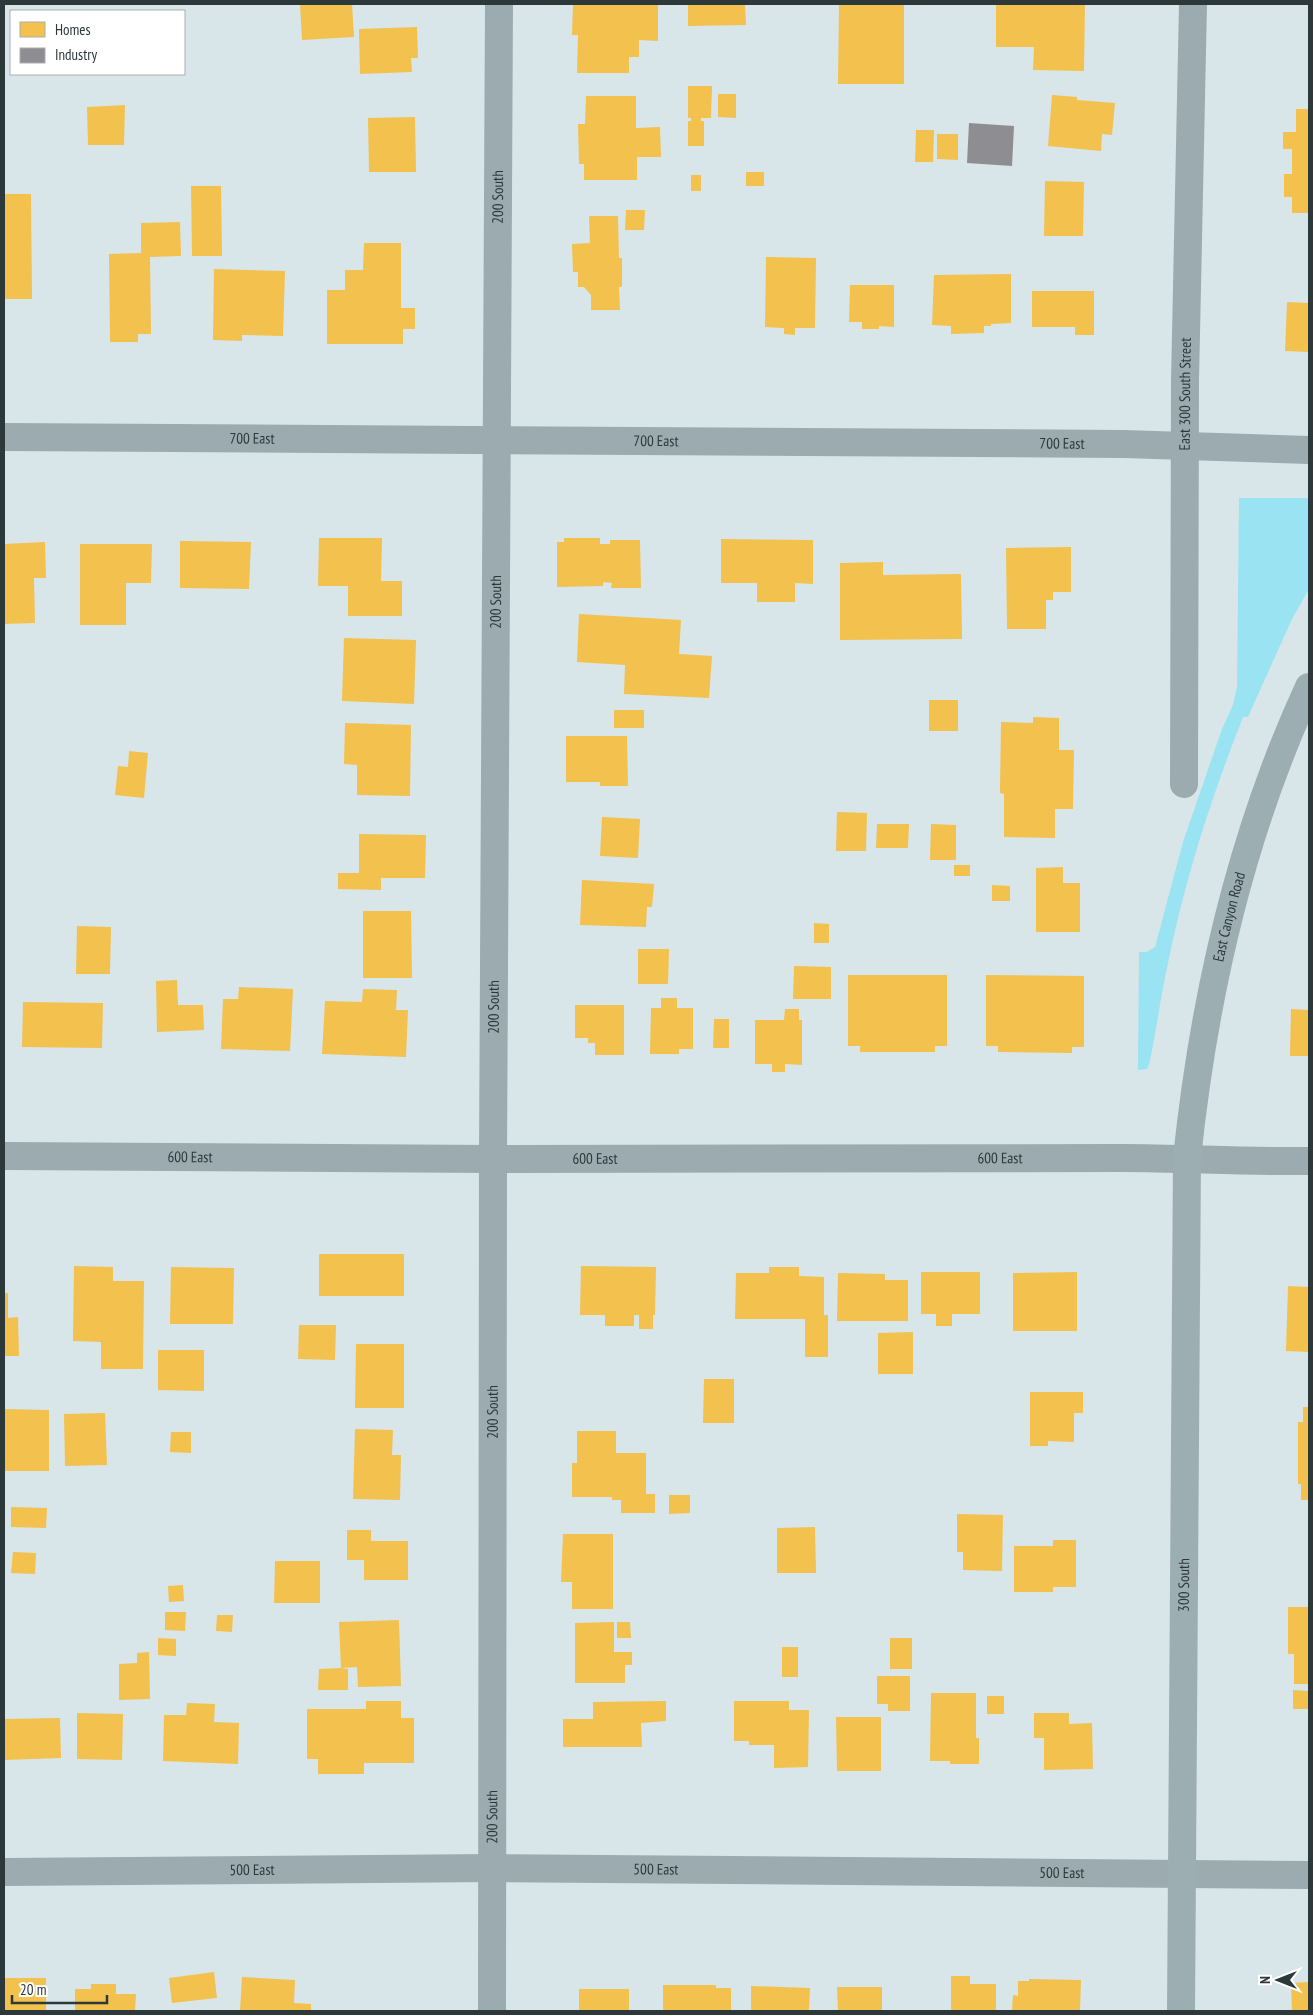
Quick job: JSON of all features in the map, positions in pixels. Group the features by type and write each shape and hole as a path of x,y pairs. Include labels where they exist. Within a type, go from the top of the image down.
{"main road":[{"name":"East Canyon Road","path":"1187,1158 1200,1052 1225,928 1248,844 1268,785 1309,687"},
{"name":"300 South","path":"1181,2011 1187,1158"}],"street":[{"name":"200 South","path":"492,2011 493,1159 499,4"},
{"name":"East 300 South Street","path":"1184,784 1185,445 1193,4"},
{"name":"700 East","path":"4,437 1185,445 1309,450"},
{"name":"600 East","path":"4,1156 493,1159 1187,1158 1256,1162 1309,1161"},
{"name":"500 East","path":"4,1872 493,1868 1309,1875"}],"shaded area":[{"path":"1239,498 1309,498 1309,589 1292,619 1248,717 1243,717 1220,778 1199,841 1174,936 1149,1065 1147,1069 1138,1070 1139,952 1147,952 1155,947 1183,842 1222,729 1233,705 1237,687"}],"building: Homes":[{"path":"300,4 352,4 354,37 302,40"},
{"path":"573,4 658,4 658,41 639,40 639,57 629,57 629,73 577,73 578,35 572,35"},
{"path":"688,4 745,4 746,25 688,26"},
{"path":"839,4 904,4 904,84 838,84"},
{"path":"996,4 1085,4 1084,71 1033,70 1034,47 996,47"},
{"path":"417,27 418,58 411,58 412,72 360,74 359,29"},
{"path":"688,86 712,86 711,118 701,118 701,121 704,121 704,146 688,146 688,121 691,121 691,118 688,118"},
{"path":"718,94 736,94 736,118 718,117"},
{"path":"1052,95 1077,97 1077,100 1115,103 1112,135 1102,134 1101,151 1048,146"},
{"path":"586,96 636,96 636,128 660,127 661,157 637,157 637,180 584,180 584,164 579,164 578,124 585,124"},
{"path":"125,105 124,145 88,145 87,107"},
{"path":"1296,109 1309,109 1309,213 1292,213 1292,197 1284,197 1284,174 1292,174 1292,149 1283,149 1283,132 1296,132"},
{"path":"415,117 416,172 369,172 368,118"},
{"path":"916,130 934,130 933,162 915,162"},
{"path":"937,134 958,134 958,160 937,159"},
{"path":"746,172 764,172 764,186 746,186"},
{"path":"691,175 701,175 701,191 691,191"},
{"path":"1045,181 1084,182 1083,236 1044,236"},
{"path":"191,186 221,186 222,256 192,256"},
{"path":"4,194 31,194 32,299 4,299"},
{"path":"626,210 645,210 644,230 625,230"},
{"path":"589,216 618,216 619,258 622,258 622,287 619,287 620,310 591,310 591,295 584,287 578,287 578,272 573,272 572,244 590,243"},
{"path":"180,222 181,256 150,257 151,334 138,334 138,342 110,342 109,254 141,253 141,223"},
{"path":"364,243 401,243 401,308 415,308 415,329 403,329 403,344 327,344 327,290 345,290 345,270 363,270"},
{"path":"766,257 816,258 815,328 795,328 795,335 784,334 784,328 765,327"},
{"path":"214,269 285,271 283,336 242,335 242,341 213,340"},
{"path":"1011,274 1011,323 984,326 984,333 951,334 951,326 932,325 934,275"},
{"path":"850,285 894,285 894,327 879,326 879,329 862,329 862,322 849,322"},
{"path":"1032,291 1094,291 1094,335 1075,335 1075,327 1032,327"},
{"path":"1287,302 1309,303 1309,352 1285,351"},
{"path":"319,538 382,538 381,581 402,581 402,616 348,616 348,586 318,586"},
{"path":"564,538 600,538 600,544 610,544 610,540 640,540 641,588 611,588 612,583 603,582 603,586 557,587 557,542 564,542"},
{"path":"721,539 813,540 813,584 795,583 795,602 757,602 757,583 721,583"},
{"path":"180,541 251,542 249,589 180,588"},
{"path":"45,542 46,578 34,578 35,623 4,624 4,544"},
{"path":"80,544 152,544 151,583 126,583 126,625 80,625"},
{"path":"1071,547 1071,592 1053,592 1053,600 1046,600 1046,629 1007,629 1006,548"},
{"path":"883,562 883,575 961,574 962,639 840,640 840,563"},
{"path":"579,614 681,620 679,654 712,656 709,698 624,694 625,665 577,662"},
{"path":"344,638 416,640 414,704 342,701"},
{"path":"929,700 958,700 958,731 929,731"},
{"path":"614,710 644,710 644,728 614,728"},
{"path":"1033,717 1059,718 1059,750 1074,750 1073,809 1055,809 1055,838 1004,837 1004,794 1000,793 1001,722 1033,723"},
{"path":"345,723 411,725 410,796 357,795 357,765 344,764"},
{"path":"566,736 627,736 628,786 600,786 600,782 566,782"},
{"path":"129,751 148,753 144,798 115,795 118,766 128,767"},
{"path":"837,812 867,813 866,851 836,851"},
{"path":"602,817 640,819 638,858 600,856"},
{"path":"877,824 909,824 908,848 876,848"},
{"path":"931,824 956,825 956,860 930,860"},
{"path":"359,834 426,835 425,878 381,878 381,890 338,889 338,873 359,873"},
{"path":"954,865 970,865 970,876 954,876"},
{"path":"1063,867 1063,883 1080,883 1080,932 1036,932 1036,868"},
{"path":"582,880 654,884 652,907 647,907 646,927 580,925"},
{"path":"992,885 1010,886 1010,901 992,901"},
{"path":"363,911 411,911 412,978 363,978"},
{"path":"814,923 829,924 829,943 814,943"},
{"path":"77,926 111,927 110,974 76,974"},
{"path":"638,949 669,949 668,984 638,984"},
{"path":"794,966 831,967 831,999 793,999"},
{"path":"848,975 947,975 947,1046 935,1046 935,1052 860,1052 860,1046 848,1046"},
{"path":"986,975 1084,976 1084,1047 1072,1047 1072,1053 998,1052 998,1046 986,1046"},
{"path":"177,980 178,1005 203,1005 204,1030 157,1032 156,981"},
{"path":"239,987 293,989 290,1051 221,1049 223,999 238,999"},
{"path":"363,989 397,990 396,1010 408,1010 406,1057 322,1054 325,1001 362,1002"},
{"path":"661,998 677,998 677,1008 693,1008 693,1049 679,1049 679,1054 650,1054 651,1008 661,1008"},
{"path":"23,1002 103,1003 102,1048 22,1047"},
{"path":"575,1005 624,1005 624,1055 595,1055 595,1043 588,1043 588,1038 575,1038"},
{"path":"785,1009 799,1009 799,1020 802,1020 802,1065 785,1064 785,1072 772,1072 772,1064 755,1064 755,1020 784,1020"},
{"path":"1291,1009 1309,1010 1309,1056 1290,1056"},
{"path":"714,1019 729,1019 729,1048 713,1048"},
{"path":"319,1254 404,1254 404,1296 319,1296"},
{"path":"74,1266 113,1267 113,1281 144,1281 143,1369 101,1369 101,1342 73,1341"},
{"path":"581,1266 656,1267 653,1329 639,1329 639,1315 634,1315 634,1326 605,1326 605,1315 580,1315"},
{"path":"171,1267 234,1268 233,1324 170,1324"},
{"path":"769,1267 799,1267 799,1276 824,1277 824,1315 828,1315 828,1357 805,1357 805,1319 735,1319 736,1273 769,1273"},
{"path":"921,1272 980,1272 980,1314 952,1314 952,1326 936,1326 936,1314 921,1314"},
{"path":"1077,1272 1077,1331 1013,1331 1013,1273"},
{"path":"838,1273 885,1274 885,1280 908,1280 908,1321 837,1321"},
{"path":"1288,1286 1309,1287 1309,1352 1286,1351"},
{"path":"4,1293 8,1293 8,1318 18,1317 19,1356 4,1356"},
{"path":"299,1325 336,1325 335,1360 298,1359"},
{"path":"913,1332 913,1374 878,1374 878,1333"},
{"path":"356,1344 404,1344 404,1408 355,1408"},
{"path":"158,1350 204,1350 204,1391 158,1390"},
{"path":"704,1379 734,1379 734,1423 703,1423"},
{"path":"1030,1392 1083,1392 1083,1413 1074,1413 1074,1442 1048,1441 1048,1446 1030,1446"},
{"path":"1303,1407 1309,1407 1309,1500 1301,1500 1301,1484 1298,1484 1298,1422 1303,1422"},
{"path":"4,1409 49,1410 49,1471 4,1471"},
{"path":"105,1413 107,1465 65,1466 64,1414"},
{"path":"355,1429 393,1430 392,1455 401,1455 400,1500 353,1499"},
{"path":"577,1431 616,1431 616,1453 646,1453 646,1494 655,1494 655,1513 621,1513 621,1500 612,1500 612,1497 572,1497 572,1463 577,1463"},
{"path":"171,1432 191,1432 191,1453 170,1452"},
{"path":"669,1495 690,1495 690,1513 669,1514"},
{"path":"11,1507 47,1508 46,1528 11,1527"},
{"path":"957,1514 1003,1515 1002,1571 963,1570 963,1552 957,1552"},
{"path":"815,1527 816,1573 777,1573 777,1528"},
{"path":"347,1530 371,1530 371,1541 408,1541 408,1580 364,1580 364,1560 347,1560"},
{"path":"563,1534 613,1534 613,1609 572,1609 572,1582 561,1582"},
{"path":"1053,1540 1076,1540 1076,1587 1053,1587 1053,1592 1014,1592 1014,1546 1053,1546"},
{"path":"13,1552 36,1553 35,1574 11,1573"},
{"path":"275,1561 320,1561 320,1603 274,1603"},
{"path":"183,1585 184,1601 169,1602 168,1586"},
{"path":"1288,1607 1309,1607 1309,1684 1294,1684 1294,1654 1288,1654"},
{"path":"165,1612 186,1612 185,1631 165,1630"},
{"path":"217,1615 233,1615 232,1632 216,1631"},
{"path":"399,1620 401,1686 358,1687 357,1667 341,1668 339,1622"},
{"path":"614,1622 614,1652 632,1652 632,1665 625,1665 625,1683 575,1683 575,1623"},
{"path":"617,1622 630,1622 631,1638 617,1638"},
{"path":"158,1638 176,1639 176,1656 158,1655"},
{"path":"890,1638 912,1638 912,1669 890,1669"},
{"path":"782,1647 798,1647 798,1677 782,1677"},
{"path":"149,1652 150,1699 119,1700 119,1664 137,1663 137,1653"},
{"path":"319,1669 348,1669 348,1690 318,1690"},
{"path":"877,1676 910,1676 910,1711 888,1711 888,1704 877,1704"},
{"path":"1293,1690 1309,1691 1309,1709 1293,1709"},
{"path":"931,1693 976,1693 976,1738 979,1738 979,1764 950,1764 950,1761 930,1761"},
{"path":"987,1696 1004,1696 1004,1714 987,1714"},
{"path":"366,1701 401,1701 401,1718 414,1718 414,1763 364,1763 364,1774 318,1774 318,1759 307,1759 307,1709 366,1709"},
{"path":"666,1701 666,1721 641,1723 642,1747 563,1747 563,1719 593,1719 593,1702"},
{"path":"734,1701 789,1701 789,1710 809,1710 808,1767 774,1768 774,1745 749,1745 749,1741 734,1741"},
{"path":"187,1703 215,1704 214,1722 239,1723 238,1764 163,1761 164,1715 186,1715"},
{"path":"77,1713 123,1714 122,1760 77,1759"},
{"path":"1034,1713 1069,1713 1069,1724 1092,1723 1093,1769 1044,1770 1044,1738 1034,1738"},
{"path":"836,1717 881,1717 881,1771 837,1771"},
{"path":"60,1718 61,1758 4,1760 4,1719"},
{"path":"214,1972 217,1998 172,2003 169,1978"},
{"path":"951,1976 970,1976 970,1984 996,1984 996,2011 951,2011"},
{"path":"242,1977 295,1980 294,2003 311,2004 311,2011 240,2011"},
{"path":"4,1978 46,1978 46,2011 4,2011"},
{"path":"1029,1979 1081,1980 1080,2011 1012,2011 1013,1995 1018,1996 1018,1981 1029,1981"},
{"path":"1309,1982 1309,2011 1292,2011 1291,1983"},
{"path":"91,1984 116,1984 116,1994 136,1994 135,2011 75,2011 75,1989 91,1989"},
{"path":"663,1985 716,1985 716,1988 731,1988 731,2011 663,2011"},
{"path":"751,1986 810,1988 809,2011 751,2011"},
{"path":"837,1987 882,1987 882,2011 838,2011"},
{"path":"579,1989 629,1989 629,2011 579,2011"}],"building: Industry":[{"path":"969,123 1014,126 1012,166 967,163"}]}
